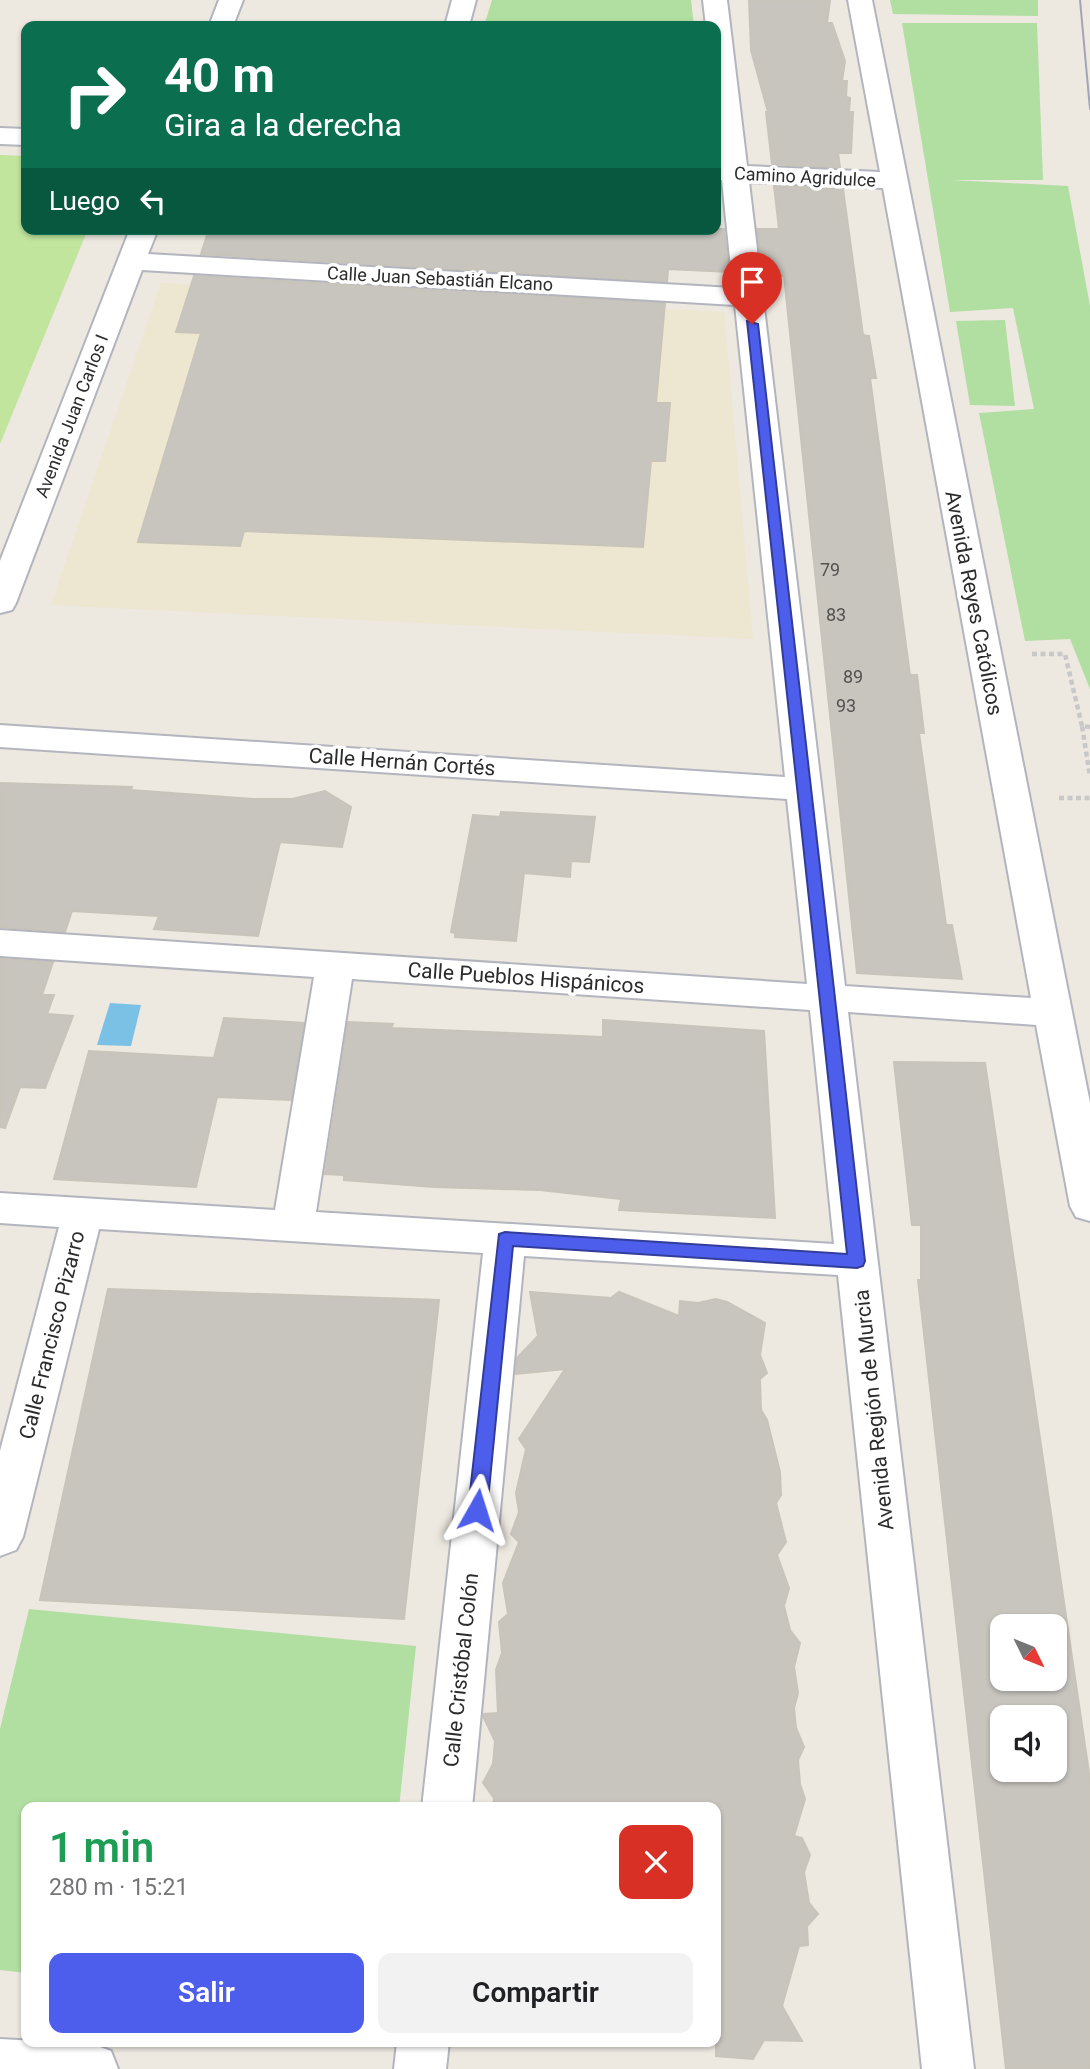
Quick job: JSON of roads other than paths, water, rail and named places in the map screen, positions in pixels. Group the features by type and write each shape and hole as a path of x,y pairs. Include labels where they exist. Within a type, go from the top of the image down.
{"street":[{"path":"223,21 231,0"},
{"path":"458,21 464,0"},
{"name":"Avenida Región de Murcia","path":"715,0 716,21"},
{"name":"Avenida Reyes Católicos","path":"860,0 1090,1206"},
{"name":"Avenida Región de Murcia","path":"721,98 725,173 748,297 948,2069"},
{"path":"0,136 21,137"},
{"name":"Camino Agridulce","path":"725,173 894,181"},
{"name":"Avenida Juan Carlos I","path":"0,603 142,235"},
{"name":"Calle Juan Sebastián Elcano","path":"132,261 748,297"},
{"name":"Calle Hernán Cortés","path":"0,736 804,789"},
{"name":"Calle Pueblos Hispánicos","path":"0,943 1053,1013"},
{"path":"292,1226 335,966"},
{"path":"0,1208 857,1261"},
{"name":"Calle Francisco Pizarro","path":"3,1514 83,1213"},
{"name":"Calle Cristóbal Colón","path":"448,1802 505,1239"},
{"path":"420,2069 422,2047"},
{"path":"0,2064 92,2069"}],"water":[{"path":"110,1003 141,1005 131,1046 97,1045"}],"tram line":[{"path":"1080,0 1090,109"}]}
